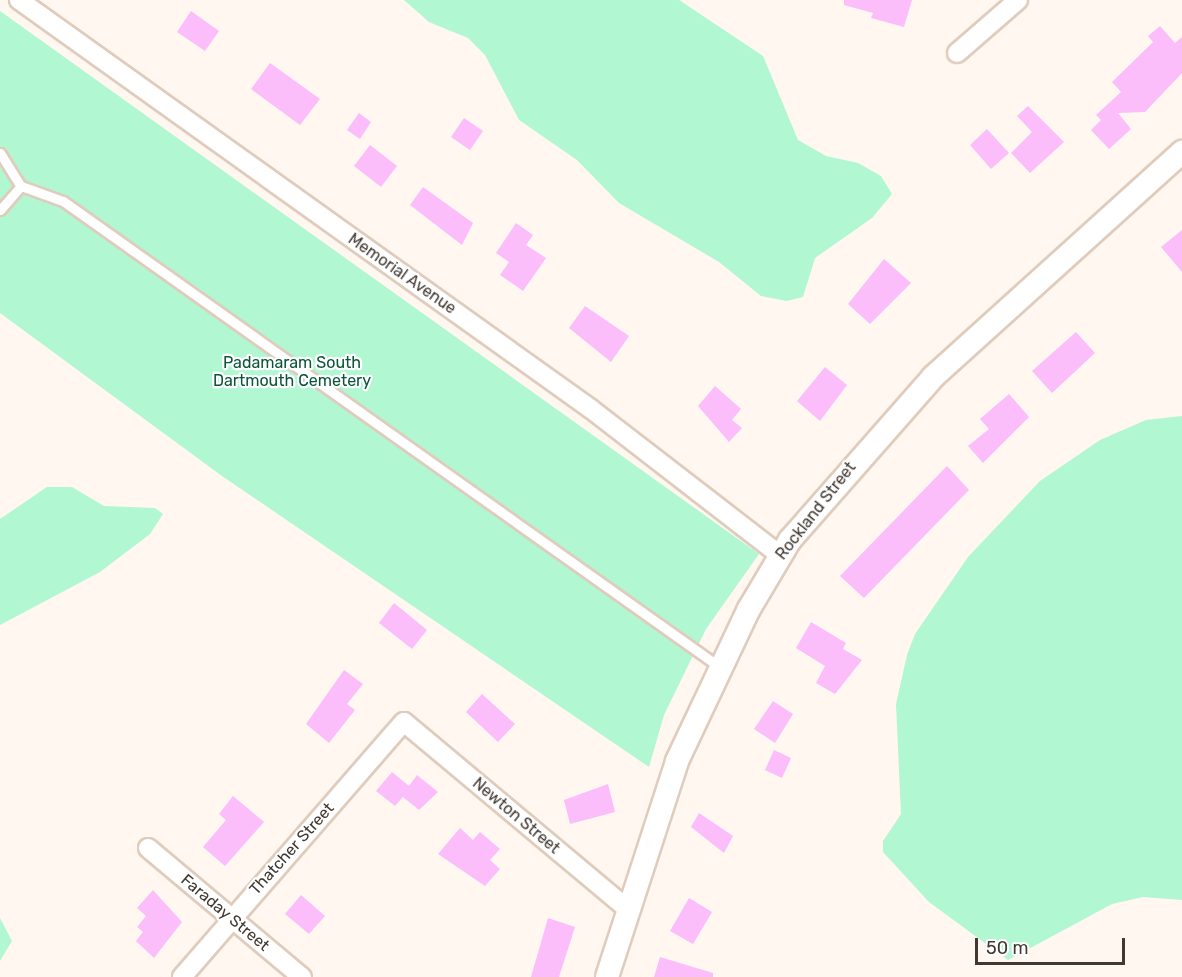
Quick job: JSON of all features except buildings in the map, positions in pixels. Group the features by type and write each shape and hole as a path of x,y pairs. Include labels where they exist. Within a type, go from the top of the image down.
{"street":[{"name":"Memorial Avenue","path":"19,0 591,409 780,555"},
{"path":"957,53 1015,1"},
{"name":"Rockland Street","path":"607,977 666,789 721,668 780,555 838,480 933,377 1182,152"},
{"name":"Newton Street","path":"404,722 628,909"},
{"name":"Thatcher Street","path":"182,977 230,919 404,722"},
{"name":"Faraday Street","path":"148,848 302,977"}],"lane":[{"path":"0,153 21,186 63,201 721,668"},
{"path":"0,210 21,186"}],"green space":[{"path":"404,0 679,0 763,56 798,140 826,156 858,163 881,176 892,194 872,218 815,258 803,297 787,301 761,296 719,262 619,203 577,160 519,120 485,55 468,38 429,22"},
{"name":"Padamaram South Dartmouth Cemetery","path":"0,11 759,554 706,629 664,715 649,767 222,476 0,313"},
{"path":"1182,416 1182,900 1143,897 1112,904 1008,960 929,902 883,852 883,841 901,814 896,704 907,655 915,634 968,557 1040,481 1100,440 1146,420"},
{"path":"47,487 72,487 104,506 155,508 163,514 150,534 100,572 0,625 0,519"},
{"path":"0,918 12,941 0,961"}]}
